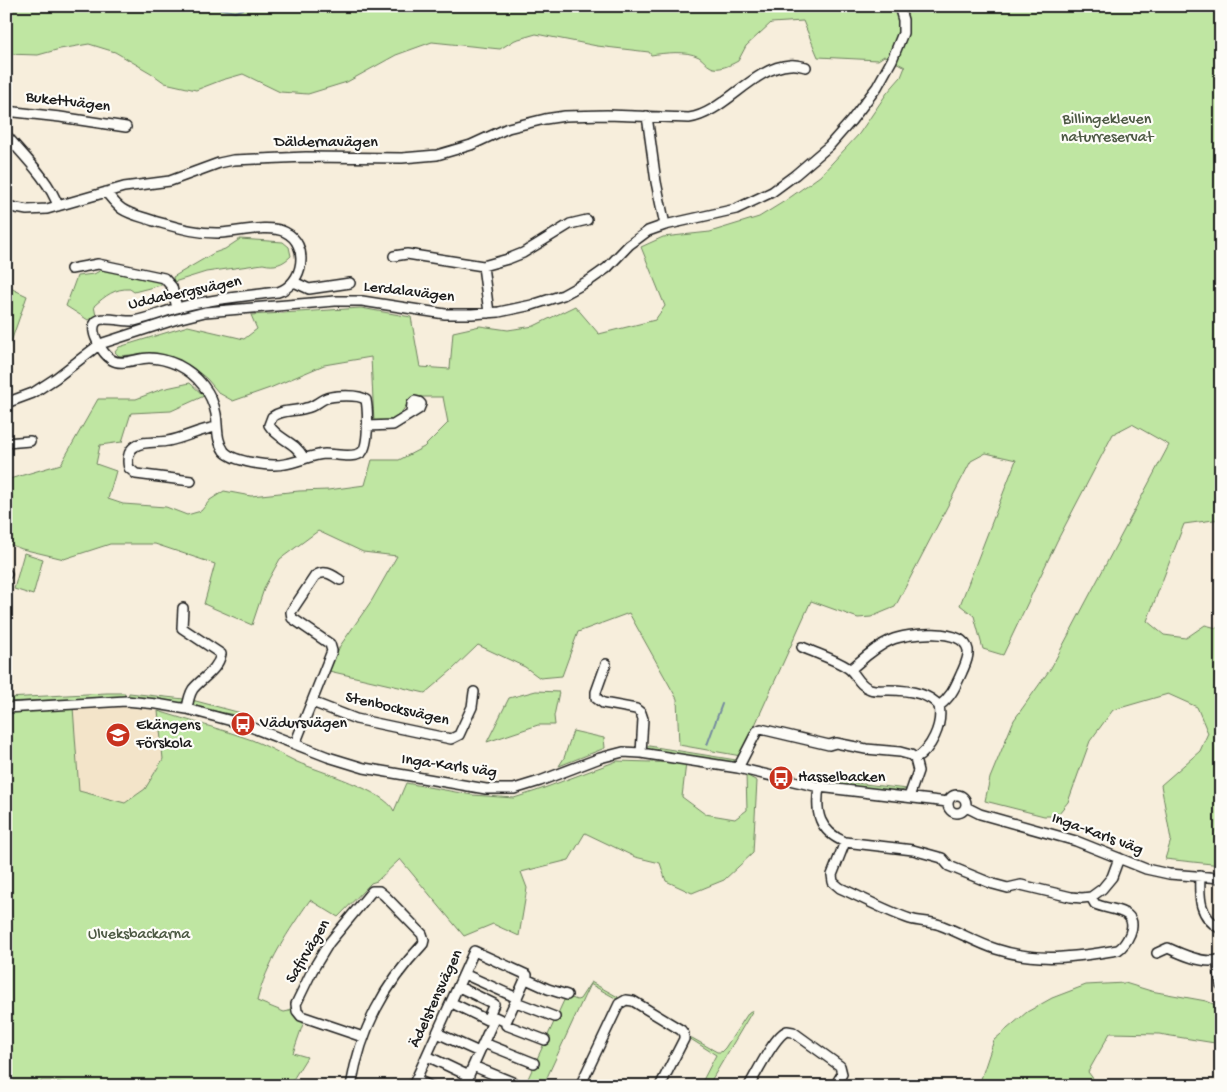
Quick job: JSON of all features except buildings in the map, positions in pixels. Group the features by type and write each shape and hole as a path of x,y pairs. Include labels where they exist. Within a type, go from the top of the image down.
{"street":[{"name":"Lerdalavägen","path":"6,403 33,393 100,344 204,312 335,301 362,301 445,314 499,312 532,305 563,295 607,268 629,245 648,231 665,224 736,209 772,192 829,146 877,87 892,60 903,33 903,20 899,6"},
{"name":"Däldernavägen","path":"6,206 37,211 124,187 170,182 219,163 233,160 306,157 422,157 457,150 508,128 545,119 588,115 689,118 712,109 756,79 773,70 792,64 806,67"},
{"name":"Bukettvägen","path":"6,111 126,127"},
{"path":"647,116 656,182 665,224"},
{"path":"6,135 49,187 58,206"},
{"path":"106,192 117,205 132,214 191,231 222,233 267,229 285,232 292,237 300,253 299,272 294,282 309,289 350,284"},
{"path":"394,256 407,254 483,266 523,253 570,224 587,220"},
{"path":"71,269 98,264 164,278 172,286 177,308"},
{"path":"483,266 489,312"},
{"name":"Uddabergsvägen","path":"100,344 94,332 94,327 96,322 101,319 133,321 205,301 278,292 286,290 294,282"},
{"path":"100,344 114,362 158,359 173,363 187,370 202,384 208,393 216,415 220,444 224,451 235,459 277,465 324,454 359,454 367,444 366,400 358,396 331,397 325,398 306,408 275,414 269,422 272,430 299,448 304,458"},
{"path":"367,426 393,426 411,413"},
{"path":"191,480 136,474 129,468 129,454 133,448 141,444 168,442 201,430 217,427"},
{"path":"6,443 30,441"},
{"path":"295,744 331,655 332,647 296,622 292,618 291,612 315,576 320,573 331,574 340,580"},
{"path":"183,608 182,628 221,654 210,673 193,690 188,698 187,709"},
{"path":"851,670 876,648 899,637 932,634 950,636 964,642 967,648 967,661 950,698 939,706"},
{"path":"802,647 838,662 851,670 864,687 874,690 892,690 923,695 939,706 940,721 930,744 925,752 915,760"},
{"path":"606,664 596,692 596,698 604,703 636,709 641,713 641,753"},
{"name":"Stenbocksvägen","path":"312,702 356,719 452,739 459,735 472,707 474,692"},
{"name":"Inga-Karls väg","path":"6,708 126,701 187,709 243,724 328,757 364,768 477,788 514,789 600,758 623,752 738,768 819,787 948,802 952,796 958,795 966,801 966,808 980,814 1076,842 1146,869 1169,874 1221,878"},
{"path":"738,768 757,731 762,729 829,745 836,743 866,749 907,753 915,760 918,771 908,797"},
{"path":"819,787 817,802 819,817 826,830 836,838 845,842 928,853 942,858 948,866 1008,888 1021,885 1071,897 1091,897 1102,889 1112,877 1119,858"},
{"path":"845,842 832,875 833,882 840,888 911,920 928,921 996,949 1011,953 1042,958 1056,958 1118,950 1123,947 1131,931 1132,924 1129,917 1123,912 1095,904 1091,897"},
{"path":"1200,876 1199,895 1204,914 1213,924 1221,929"},
{"name":"Safirvägen","path":"372,890 379,891 385,896 422,934 424,940 423,944 393,978 381,998 363,1037 301,1016 297,1011 296,1004 328,943 372,890"},
{"path":"1156,953 1168,948 1186,956 1212,961 1219,956"},
{"name":"Ädelstensvägen","path":"415,1083 474,951 527,975 526,979"},
{"path":"1219,956 1221,985"},
{"path":"464,974 555,1017"},
{"path":"506,1022 526,979 548,989 567,994"},
{"path":"459,987 494,1004 484,1043 464,1086"},
{"path":"580,1086 619,1004 626,1000 639,1005 681,1030 684,1034 684,1039 660,1086"},
{"path":"452,1003 487,1020 492,1015"},
{"path":"492,1015 506,1022 506,1025 545,1040"},
{"path":"749,1086 770,1049 782,1032 786,1030 792,1032 840,1066 842,1074 834,1086"},
{"path":"437,1033 479,1052"},
{"path":"350,1086 363,1037"},
{"path":"484,1043 534,1064"},
{"path":"427,1056 469,1076"},
{"path":"473,1066 522,1086"},
{"path":"415,1083 430,1086"}],"shaded area":[{"name":"Ekängens Förskola","path":"111,705 158,711 163,759 145,789 125,803 79,791 73,707"}],"green space":[{"name":"Billingekleven naturreservat","path":"6,6 1221,6 1221,519 1184,524 1147,621 1164,635 1186,638 1205,625 1221,629 1221,865 1165,859 1171,840 1161,785 1200,751 1208,733 1197,707 1168,694 1113,710 1090,741 1068,802 1059,813 1052,816 1044,816 985,801 990,778 1014,720 1051,668 1169,445 1132,424 1113,434 1057,541 1003,655 983,649 974,616 960,605 1016,460 986,453 971,461 895,607 871,617 858,618 811,601 741,756 679,745 677,699 629,613 578,632 562,676 540,678 525,667 478,645 425,693 329,671 340,646 372,600 397,556 363,552 318,531 280,559 265,586 252,625 204,604 215,564 155,544 110,544 64,559 22,549 6,543 6,480 61,464 98,399 136,399 162,389 190,383 204,396 171,411 131,413 122,442 100,445 96,464 116,471 108,499 123,504 166,507 187,515 201,511 210,500 224,491 251,496 365,485 372,460 399,460 424,447 448,423 443,397 412,397 397,419 374,422 371,357 324,365 270,388 233,401 219,393 207,379 192,367 171,357 153,353 119,356 115,352 119,347 188,326 244,339 257,329 251,315 361,308 411,317 420,367 450,369 453,332 480,326 508,330 534,326 575,306 599,334 655,320 665,306 641,247 663,237 710,232 759,217 785,201 820,176 859,134 887,93 901,77 905,67 884,56 878,60 818,57 803,21 771,23 746,46 738,61 721,68 711,67 699,57 688,53 651,55 649,52 597,46 536,34 515,40 500,49 432,42 396,55 347,82 308,94 280,92 243,74 196,90 165,83 115,52 89,44 38,55 6,54"},
{"path":"240,239 283,242 289,247 291,256 278,264 263,264 206,272 174,282 173,277"},
{"path":"105,268 161,280 165,284 134,292 130,289 115,291 94,306 96,316 88,320 66,306 77,276 94,274"},
{"path":"6,286 27,296 6,356"},
{"path":"24,553 43,559 33,595 14,589"},
{"path":"536,691 559,692 554,716 555,725 538,725 487,742 509,698"},
{"path":"125,693 125,697 6,702 6,698"},
{"path":"129,693 184,699 184,701 179,703 128,698"},
{"path":"192,700 241,713 240,716 199,708 194,705"},
{"name":"Ulveksbackarna","path":"73,707 79,791 125,803 145,789 163,759 158,711 258,742 297,762 365,789 378,796 394,811 406,783 472,795 514,798 617,761 686,763 682,797 705,814 735,819 747,810 746,775 757,781 753,853 724,880 692,893 666,881 660,863 635,857 585,833 569,860 521,872 527,888 519,936 493,924 464,936 400,859 377,881 371,883 338,917 310,900 286,935 272,961 257,1001 284,1012 289,1011 291,1007 295,1016 304,1021 293,1053 307,1057 289,1086 79,1086 55,1081 41,1081 41,1086 6,1086 6,712"},
{"path":"573,731 604,738 605,748 559,766 564,758"},
{"path":"646,746 736,760 729,763 652,750"},
{"path":"812,778 907,789 898,792 807,781"},
{"path":"591,982 618,997 617,999 590,984 543,1086 525,1085 566,996 577,1000 580,999"},
{"path":"1125,983 1151,991 1206,1001 1221,1007 1221,1044 1159,1034 1110,1033 1088,1072 1098,1085 1101,1086 983,1086 981,1079 994,1040 1027,1012 1052,998 1086,985"},
{"path":"753,1010 708,1086 700,1086 716,1055 689,1038 717,1052 721,1052 749,1012"}],"waterway":[{"path":"209,6 235,12 252,6"},
{"path":"707,745 722,704"}],"place":[{"name":"Vädursvägen","path":"243,724"},
{"name":"Ekängens Förskola","path":"118,735"},
{"name":"Hasselbacken","path":"781,778"}]}
